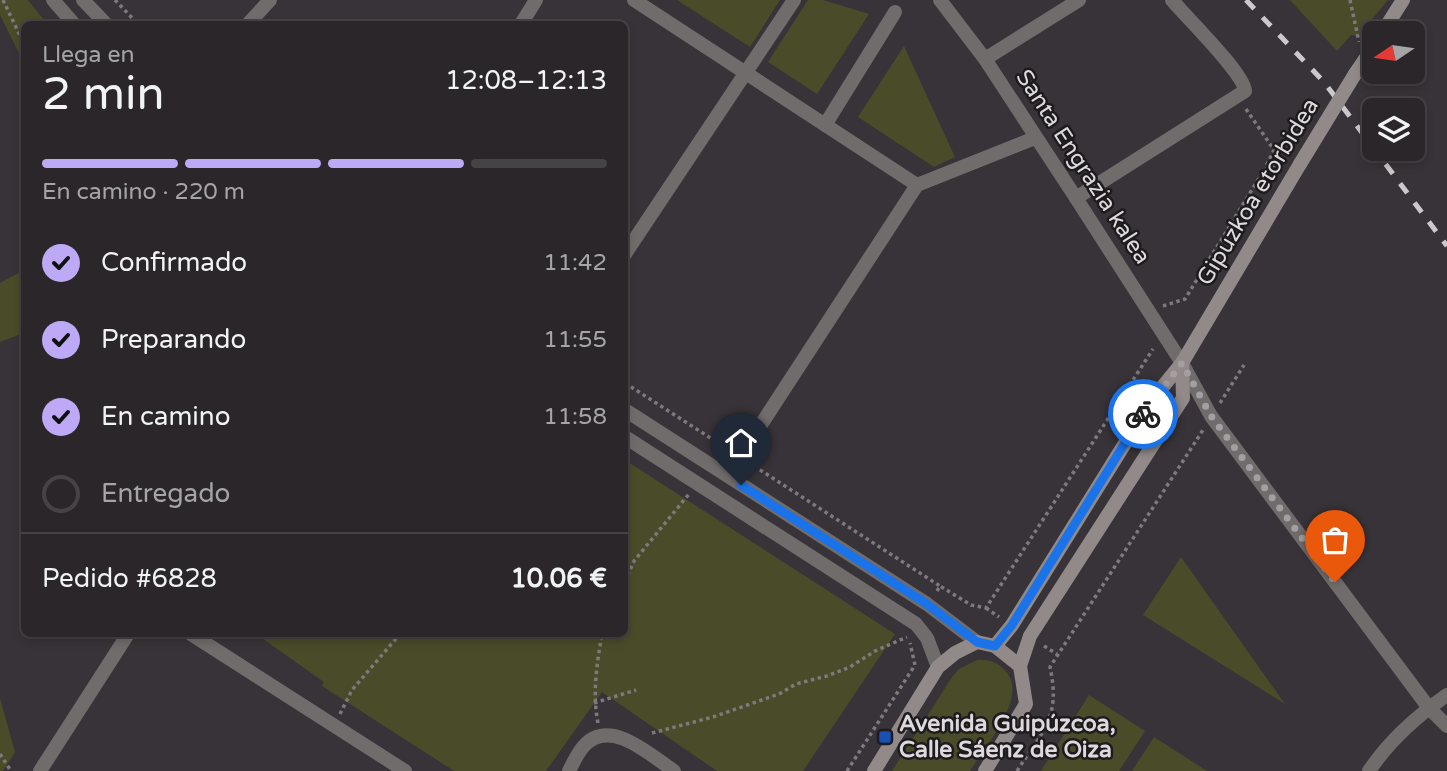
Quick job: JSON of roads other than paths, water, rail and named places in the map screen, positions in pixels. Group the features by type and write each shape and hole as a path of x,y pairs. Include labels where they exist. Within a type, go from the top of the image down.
{"main road":[{"path":"1390,21 1403,0"},
{"name":"Gipuzkoa etorbidea","path":"995,646 1012,625 1152,400 1182,363 1295,162 1355,74 1362,57"},
{"path":"985,771 1026,704 1020,666 1030,636 1184,398 1182,363"},
{"path":"874,771 938,667 955,653 977,642 995,646 1020,666"}],"street":[{"path":"53,0 71,21"},
{"path":"83,0 103,21"},
{"path":"251,21 270,0"},
{"path":"523,21 536,0"},
{"path":"634,0 917,185"},
{"path":"628,250 794,0"},
{"name":"Santa Engrazia kalea","path":"940,0 985,59 1076,198 1182,363 1211,416 1429,708 1447,726"},
{"path":"985,59 1079,0"},
{"path":"1076,198 1245,91 1245,85 1235,70 1172,0"},
{"path":"825,125 895,12"},
{"path":"740,457 917,185 1035,138"},
{"path":"628,412 927,604 977,642"},
{"path":"628,439 916,624 928,638 938,667"},
{"path":"40,771 126,637"},
{"path":"196,637 405,771"},
{"path":"1369,771 1382,751 1447,695"},
{"path":"569,771 584,746 601,735 620,736 674,771"}],"railway":[{"path":"1246,0 1324,82 1447,246"}],"place":[{"name":"Avenida Guipúzcoa, Calle Sáenz de Oiza","path":"885,737"}]}
